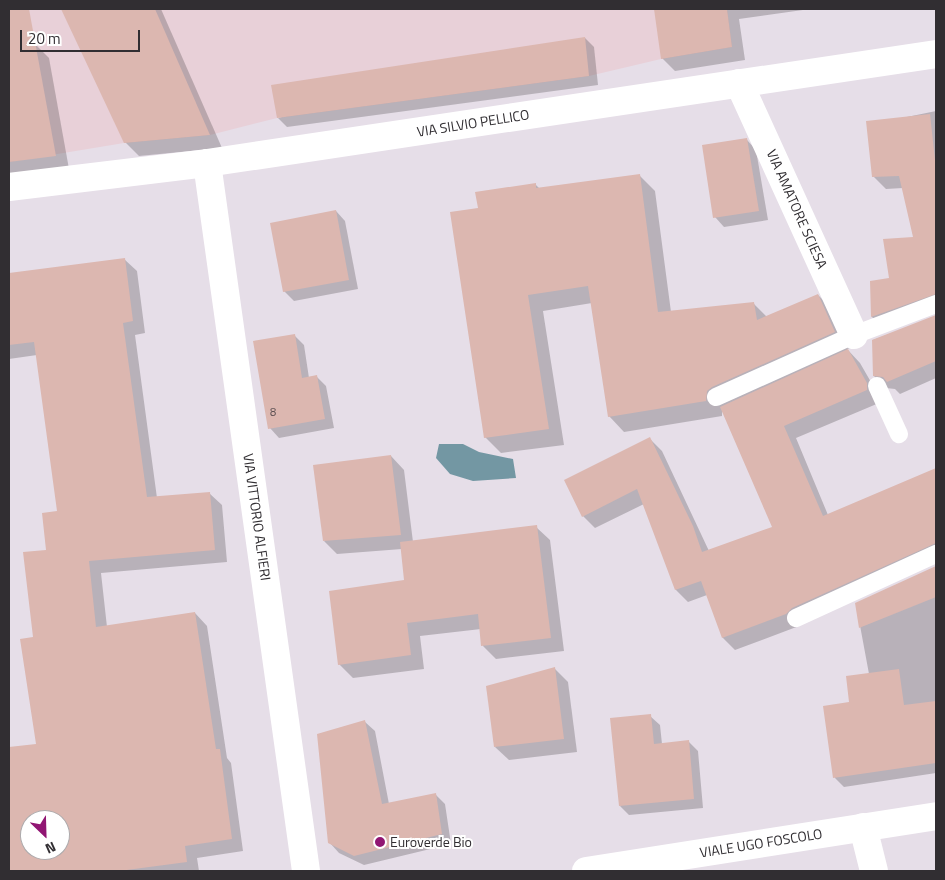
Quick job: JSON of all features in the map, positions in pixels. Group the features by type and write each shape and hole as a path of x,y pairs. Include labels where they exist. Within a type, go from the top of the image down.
{"street":[{"name":"VIA SILVIO PELLICO","path":"9,188 207,163 936,54"},
{"name":"VIA AMATORE SCIESA","path":"739,83 857,342"},
{"name":"VIA VITTORIO ALFIERI","path":"207,163 306,871"},
{"name":"VIALE UGO FOSCOLO","path":"586,871 936,816"},
{"path":"863,827 874,871"}],"lane":[{"path":"716,397 857,342 936,304"},
{"path":"877,386 899,434"},
{"path":"796,618 936,554"}],"shaded area":[{"path":"9,9 727,9 732,47 661,59 589,76 277,118 210,135 124,143 9,162"}],"water":[{"path":"439,444 463,444 479,452 513,459 516,478 473,481 450,474 436,458"}],"building":[{"path":"9,9 29,9 56,156 9,162"},
{"path":"61,9 155,9 210,135 124,143"},
{"path":"654,9 727,9 732,47 661,59"},
{"path":"585,37 589,76 277,118 271,85"},
{"path":"930,114 936,169 936,294 871,317 870,281 889,278 883,239 913,237 899,176 872,177 866,121"},
{"path":"747,138 759,211 713,218 702,145"},
{"path":"640,174 658,312 754,302 757,320 818,294 835,332 712,387 707,391 706,401 608,417 588,286 528,295 549,429 484,438 450,212 478,208 475,192 536,183 536,188"},
{"path":"336,210 349,280 283,292 270,223"},
{"path":"125,258 133,321 123,323 147,497 210,492 215,550 89,561 96,627 195,612 216,749 220,749 232,839 185,846 187,862 119,871 9,871 9,747 36,744 20,639 33,637 23,552 46,550 42,513 57,511 34,342 9,345 9,273"},
{"path":"936,315 936,361 887,382 883,377 873,376 872,340"},
{"path":"295,334 302,378 317,375 325,419 268,429 253,341"},
{"path":"848,349 867,383 867,390 784,426 823,516 936,468 936,543 792,608 786,614 722,638 701,581 675,590 637,489 582,517 564,480 650,437 693,526 702,552 772,527 720,407"},
{"path":"391,455 401,535 323,541 313,465"},
{"path":"537,525 551,638 481,646 478,614 407,623 411,655 338,665 329,591 404,580 400,542"},
{"path":"936,566 936,597 859,628 855,603"},
{"path":"555,667 564,739 494,747 486,686"},
{"path":"899,669 904,705 936,701 936,763 833,778 823,706 849,702 846,676"},
{"path":"651,714 654,744 689,740 694,799 619,806 610,718"},
{"path":"365,720 382,804 436,793 442,834 354,856 328,843 317,734"}],"place":[{"name":"Euroverde Bio","path":"380,842"}]}
